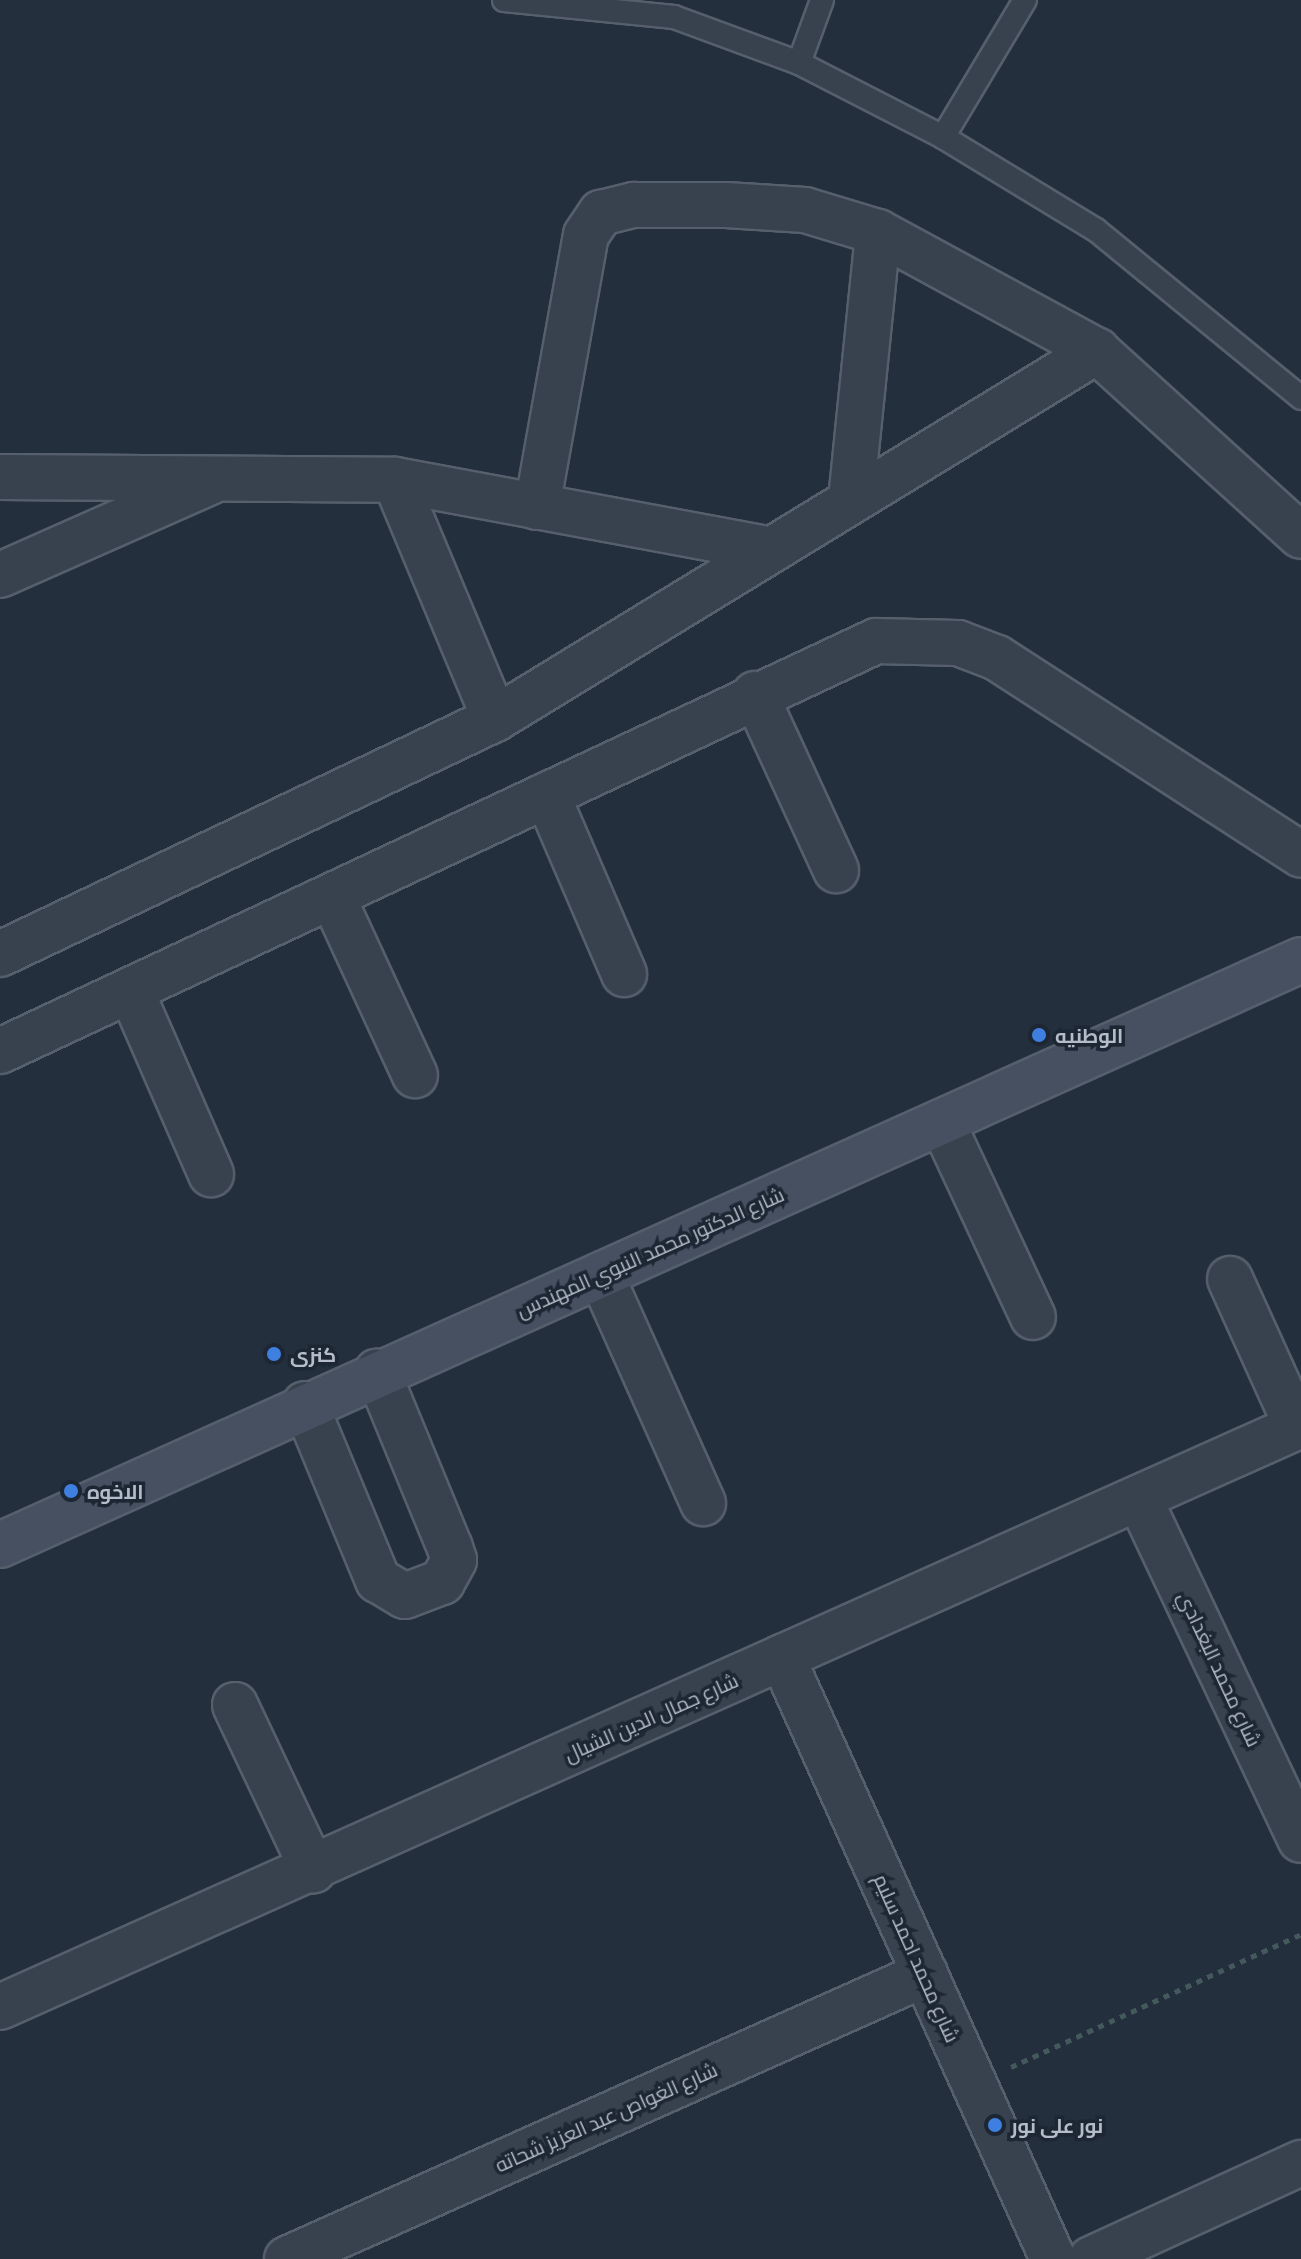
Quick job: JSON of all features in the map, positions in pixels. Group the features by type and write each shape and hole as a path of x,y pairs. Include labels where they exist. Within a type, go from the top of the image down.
{"main road":[{"name":"شارع الدكتور محمد النبوي المهندس","path":"0,1545 377,1371 601,1275 1301,960"}],"street":[{"path":"537,507 586,235 601,213 634,205 766,207 878,232 1097,351 1301,536"},
{"path":"851,500 878,232"},
{"path":"0,954 495,719 1097,351"},
{"path":"0,477 225,475 395,480 771,550"},
{"path":"0,575 225,475"},
{"path":"395,480 495,719"},
{"path":"0,1051 334,900 755,694 876,641 958,643 997,658 1301,855"},
{"path":"755,694 836,870"},
{"path":"547,795 624,974"},
{"path":"334,900 415,1075"},
{"path":"131,991 211,1174"},
{"path":"942,1122 1033,1317"},
{"path":"601,1275 703,1503"},
{"path":"1230,1279 1299,1426"},
{"path":"305,1404 378,1580 405,1596 442,1582 454,1560 377,1371"},
{"name":"شارع جمال الدين الشيال","path":"0,2007 313,1870 1299,1426"},
{"name":"شارع محمد البغدادي","path":"1139,1498 1296,1819"},
{"name":"شارع محمد احمد سليم","path":"782,1657 1053,2259"},
{"path":"235,1705 313,1870"},
{"name":"شارع الغواص عبد العزيز شحاته","path":"287,2259 925,1974"},
{"path":"1091,2259 1301,2163"}],"lane":[{"path":"504,0 674,17 799,63 943,137 1096,230 1301,398"},
{"path":"799,63 822,0"},
{"path":"943,137 1025,0"}],"path":[{"path":"974,2084 1301,1934"}],"place":[{"name":"الوطنيه","path":"1039,1035"},
{"name":"كنزى","path":"274,1354"},
{"name":"الاخوه","path":"71,1491"},
{"name":"نور على نور","path":"995,2125"}]}
